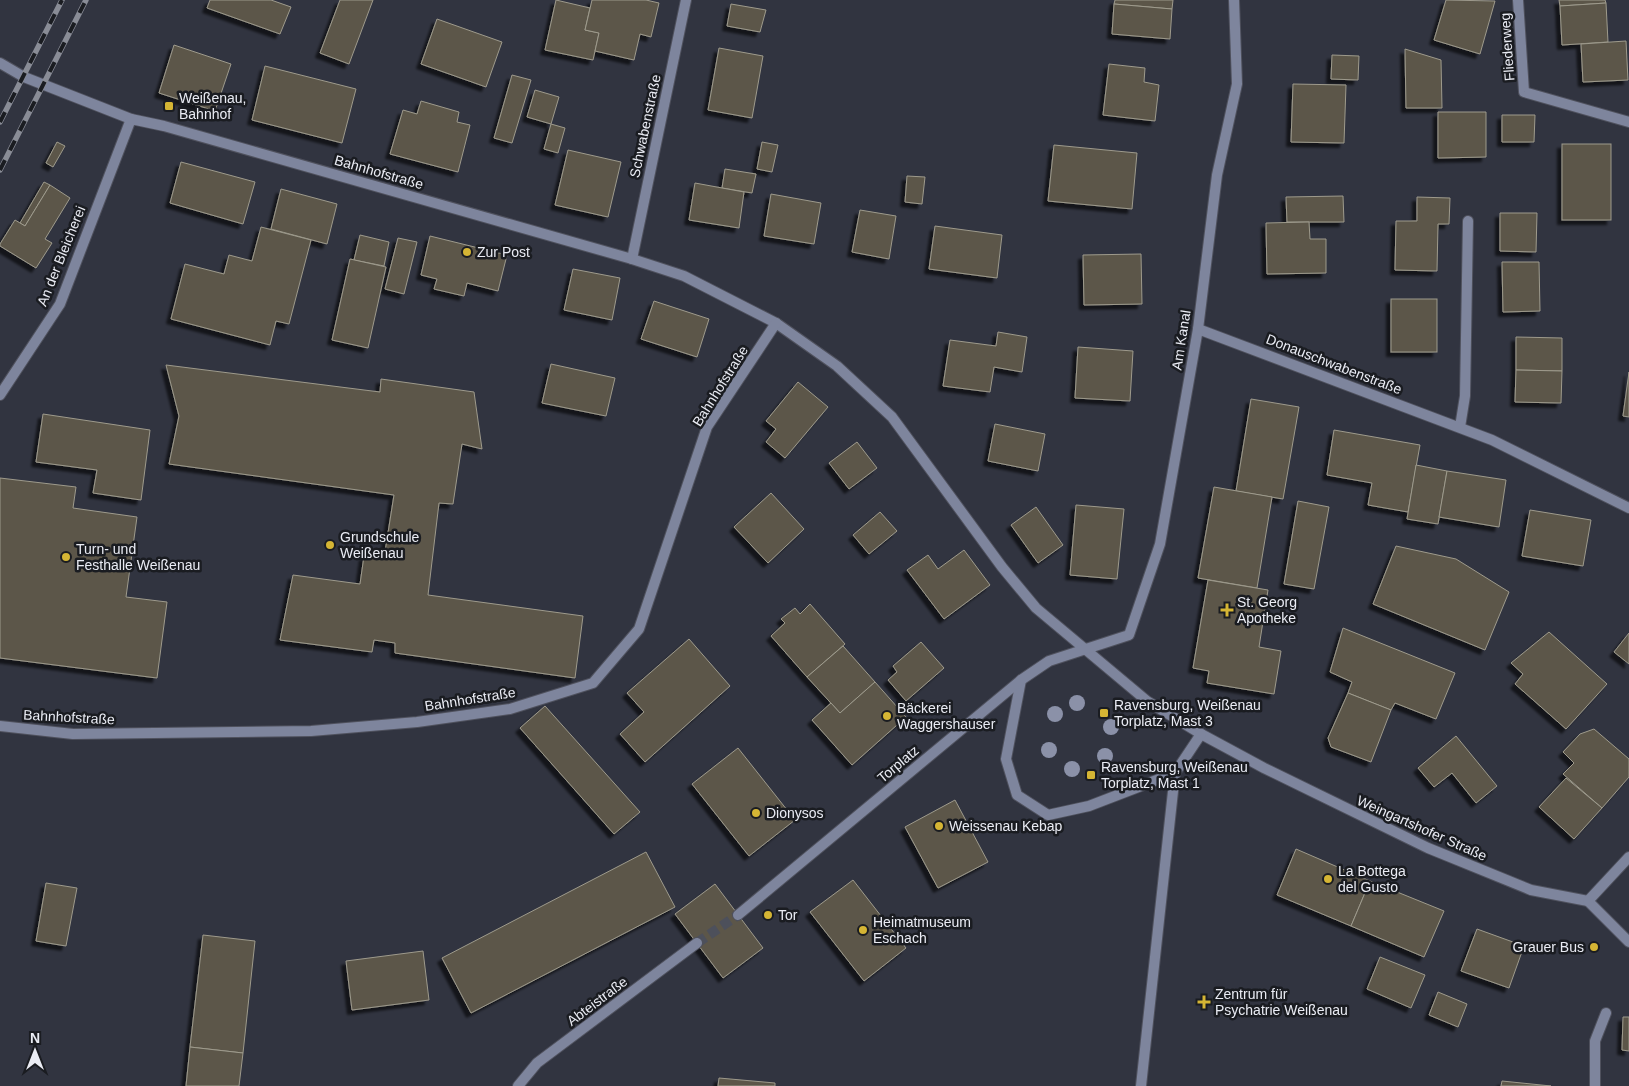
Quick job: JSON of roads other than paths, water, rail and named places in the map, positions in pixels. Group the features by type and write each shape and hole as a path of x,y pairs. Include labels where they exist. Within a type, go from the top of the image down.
{"street":[{"name":"Schwabenstraße","path":"632,259 686,0"},
{"name":"Am Kanal","path":"1085,649 1129,634 1160,544 1198,329 1217,174 1236,84 1234,0"},
{"name":"Fliederweg","path":"1518,0 1524,92 1629,122"},
{"name":"Bahnhofstraße","path":"0,63 24,77 131,118 632,259 684,276 776,323 838,366 892,418 1007,574 1036,608 1085,649"},
{"name":"An der Bleicherei","path":"0,395 60,304 131,118"},
{"path":"1460,427 1465,396 1468,221"},
{"name":"Bahnhofstraße","path":"0,726 73,734 311,731 416,722 510,709 593,683 639,629 707,427 776,323"},
{"name":"Donauschwabenstraße","path":"1198,329 1492,440 1629,508"},
{"name":"Torplatz","path":"738,915 1021,680 1049,661 1085,649"},
{"name":"Weingartshofer Straße","path":"1085,649 1147,701 1201,734 1264,768 1428,848 1531,890 1588,901"},
{"path":"1021,680 1006,759 1017,795 1048,815 1089,806 1175,773"},
{"path":"1141,1086 1175,773 1201,734"},
{"path":"1629,857 1588,901 1629,942"},
{"name":"Abteistraße","path":"518,1086 537,1063 697,943"},
{"path":"1595,1086 1595,1041 1606,1013"}],"tunnel":[{"path":"697,943 738,915"}],"railway":[{"path":"0,122 62,0"},
{"path":"0,170 86,0"}],"place":[{"name":"Weißenau, Bahnhof","path":"169,106"},
{"name":"Zur Post","path":"467,252"},
{"name":"Grundschule Weißenau","path":"330,545"},
{"name":"Turn- und Festhalle Weißenau","path":"66,557"},
{"name":"St. Georg Apotheke","path":"1227,610"},
{"name":"Ravensburg, Weißenau Torplatz, Mast 3","path":"1104,713"},
{"name":"Bäckerei Waggershauser","path":"887,716"},
{"name":"Ravensburg, Weißenau Torplatz, Mast 1","path":"1091,775"},
{"name":"Dionysos","path":"756,813"},
{"name":"Weissenau Kebap","path":"939,826"},
{"name":"La Bottega del Gusto","path":"1328,879"},
{"name":"Tor","path":"768,915"},
{"name":"Heimatmuseum Eschach","path":"863,930"},
{"name":"Grauer Bus","path":"1594,947"},
{"name":"Zentrum für Psychatrie Weißenau","path":"1204,1002"}]}
